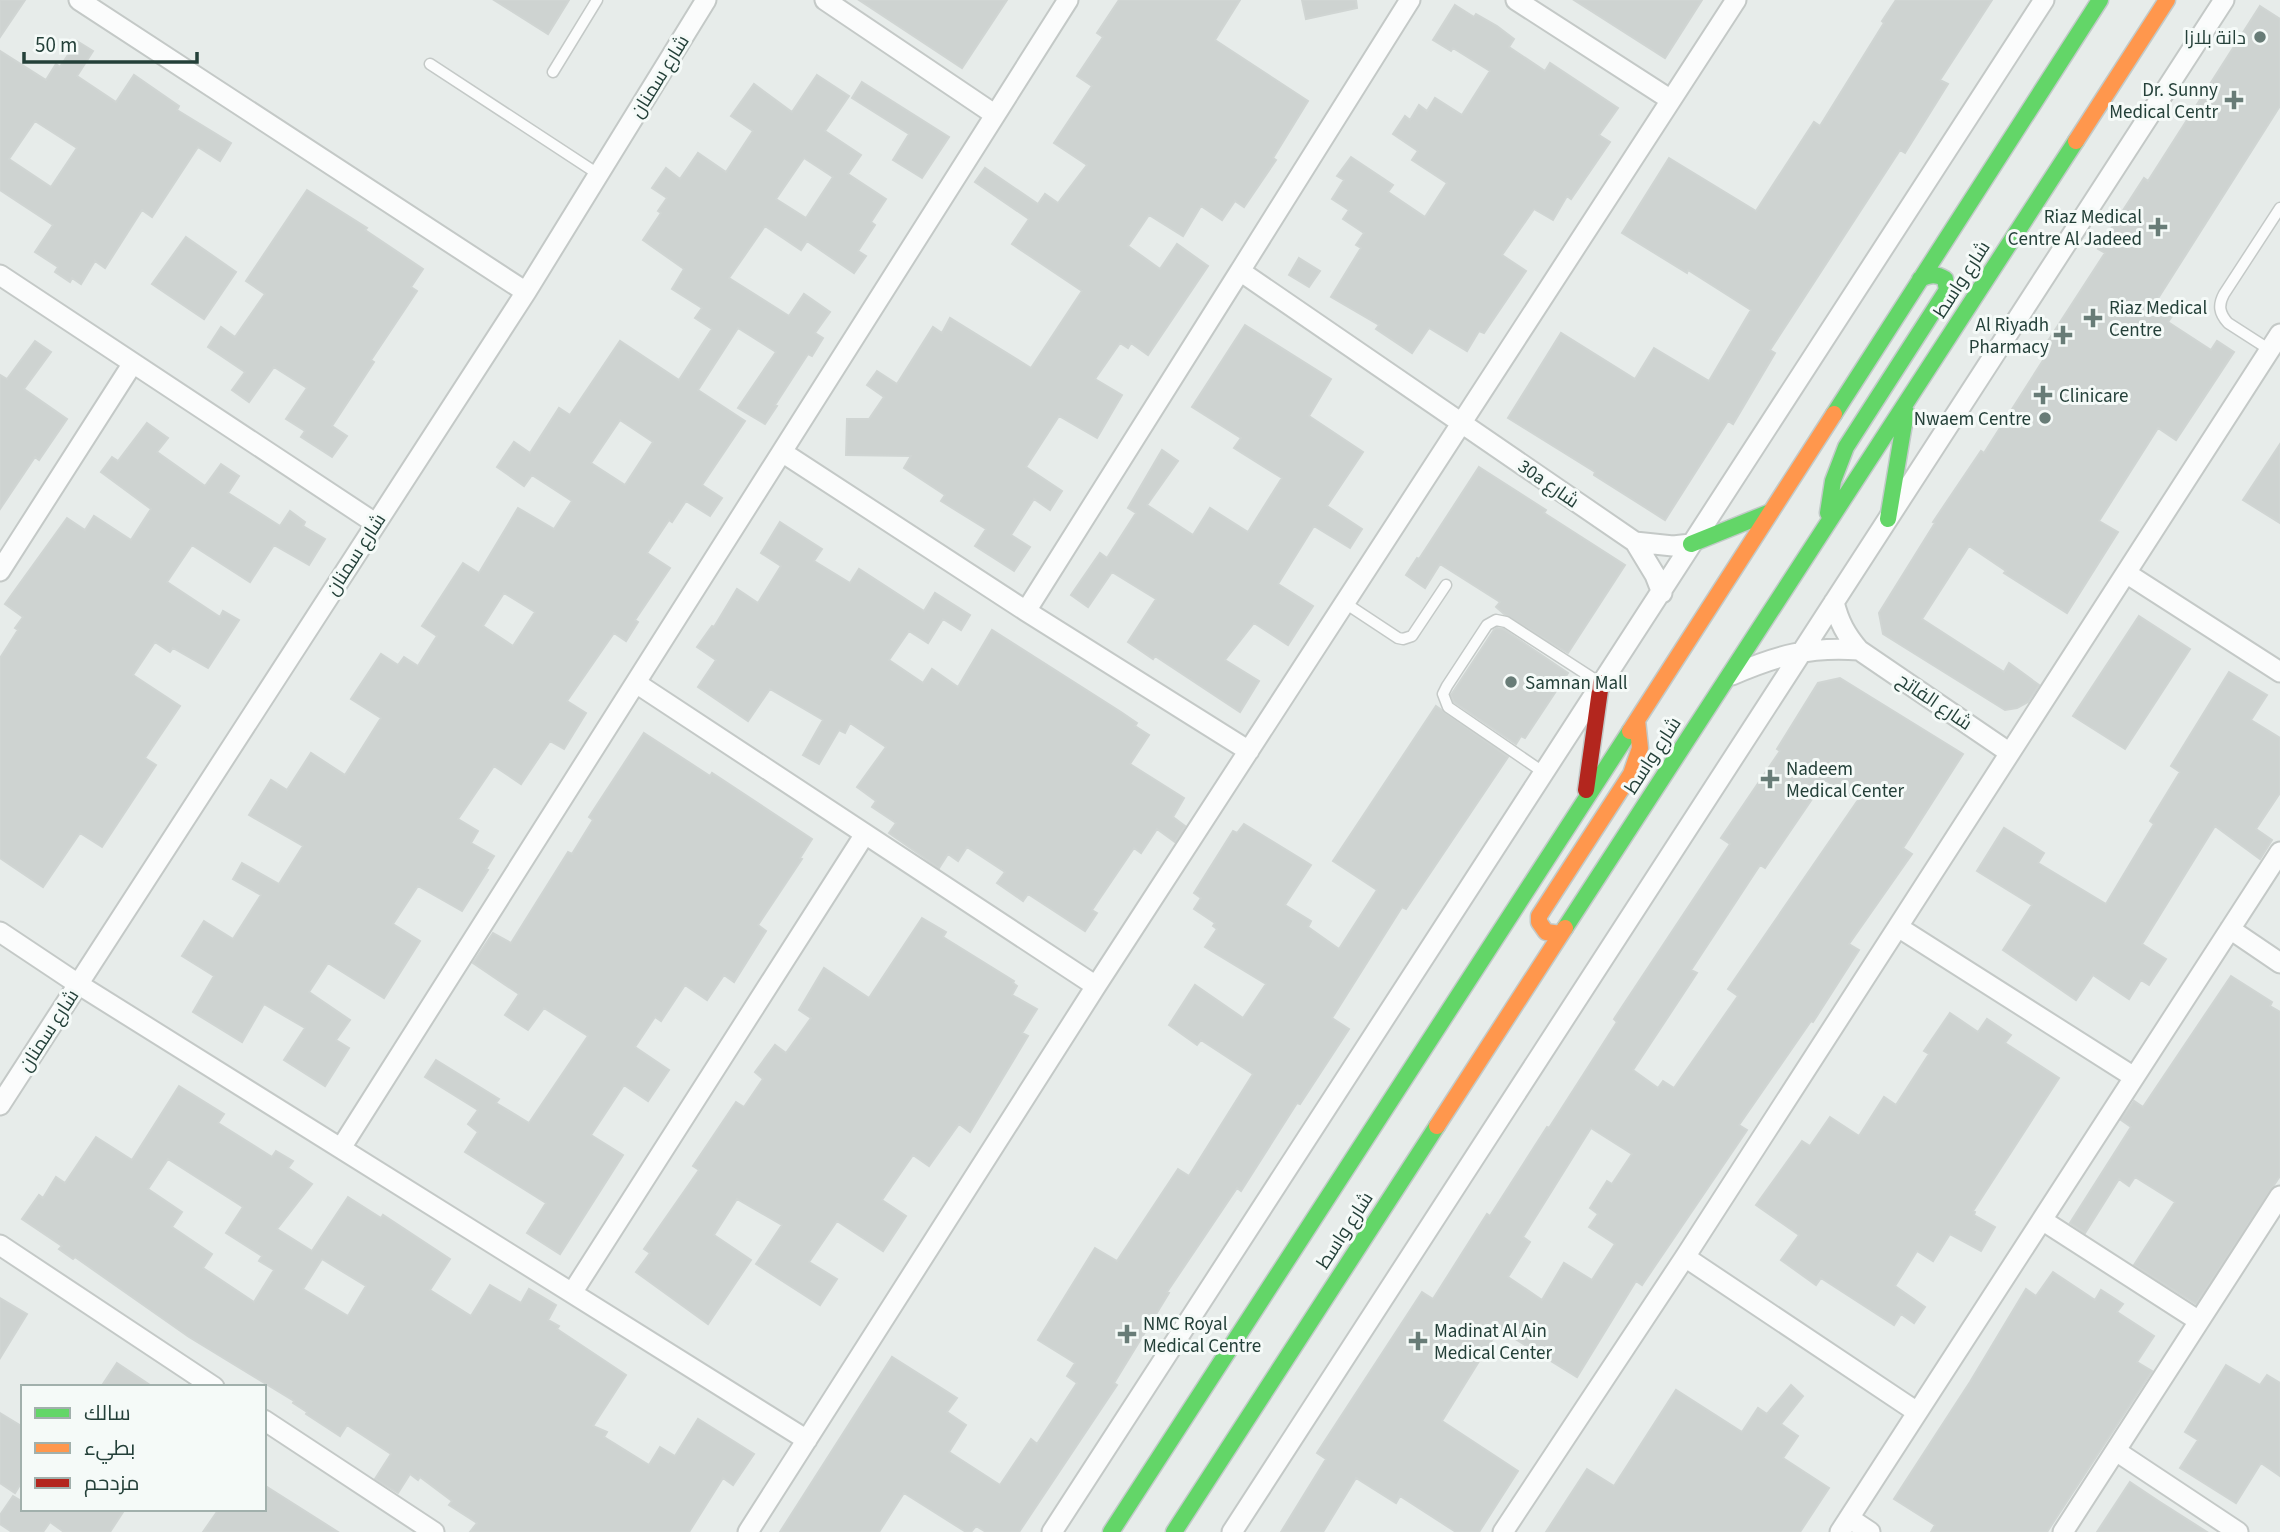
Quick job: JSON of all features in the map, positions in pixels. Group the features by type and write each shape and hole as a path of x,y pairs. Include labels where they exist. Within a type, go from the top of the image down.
{"main road":[{"name":"شارع واسط","path":"1111,1532 2100,0"},
{"name":"شارع واسط","path":"1174,1532 2167,0"},
{"path":"1827,524 1833,481 1841,458 1947,290 1945,279 1940,275 1934,274 1920,279"},
{"path":"1888,519 1908,399"},
{"path":"1692,544 1768,513"},
{"path":"1585,801 1601,683"},
{"path":"1561,934 1546,932 1539,922 1539,916 1631,774 1640,748 1637,720"}],"street":[{"path":"79,0 526,292"},
{"name":"شارع سمنان","path":"0,1105 526,292 706,0"},
{"path":"825,0 994,114"},
{"path":"341,1148 1068,0"},
{"path":"1026,611 1410,0"},
{"path":"1516,0 1671,100"},
{"path":"748,1532 1096,986 1736,0"},
{"path":"1052,1532 2044,0"},
{"path":"1232,1532 2224,0"},
{"name":"30a شارع","path":"1240,271 1635,542 1655,575 1662,593"},
{"path":"0,275 375,523"},
{"path":"1503,1532 1685,1257 2275,342"},
{"path":"0,571 133,363"},
{"path":"782,452 1026,611 1249,751"},
{"name":"30a شارع","path":"1635,542 1673,546 1692,544"},
{"path":"2126,573 2280,672"},
{"name":"شارع الفاتح","path":"1834,603 1843,628 1859,650 2010,752"},
{"path":"1728,677 1772,658 1804,651 1859,650"},
{"path":"636,683 1096,986"},
{"path":"572,1293 864,834"},
{"path":"1870,1532 1844,1525 2278,858"},
{"path":"1898,927 2134,1077"},
{"path":"2230,929 2280,963"},
{"path":"0,932 78,984 807,1440"},
{"path":"2063,1532 2279,1198"},
{"path":"2042,1220 2199,1321"},
{"path":"0,1245 211,1385"},
{"path":"1685,1257 1917,1412"},
{"path":"266,1421 434,1532"},
{"path":"2116,1451 2238,1532"}],"lane":[{"path":"554,72 597,0"},
{"path":"430,64 598,174"},
{"path":"2275,342 2228,323 2222,317 2220,309 2224,293 2280,208"},
{"path":"1345,603 1398,638 1408,638 1446,585"},
{"path":"1543,772 1448,707 1443,694 1447,686 1487,625 1496,620 1506,622 1601,683"}],"building":[{"path":"0,0 25,0 0,37"},
{"path":"494,0 569,0 548,34"},
{"path":"859,0 1007,0 962,68"},
{"path":"1119,0 1240,0 1215,40 1308,101 1273,158 1276,160 1244,207 1235,201 1222,220 1201,206 1183,236 1149,215 1128,246 1160,269 1177,244 1208,266 1148,355 1131,343 1128,348 1120,343 1095,379 1122,395 1097,438 1059,416 1026,467 1062,491 1050,510 1034,499 1011,535 1030,547 1014,571 975,546 986,529 941,501 945,495 904,468 911,456 846,455 847,419 869,419 884,397 867,385 877,371 897,384 933,327 942,333 950,318 1031,368 1082,291 1012,244 1029,219 975,182 985,168 1038,204 1045,194 1058,203 1087,165 1054,143 1092,86 1077,76 1103,37 1097,33"},
{"path":"1302,0 1356,0 1357,8 1306,19"},
{"path":"1574,0 1702,0 1665,58"},
{"path":"1896,0 1992,0 1940,80 1948,84 1905,153 1900,150 1770,350 1775,353 1733,424 1728,421 1665,520 1594,475 1595,472 1508,418 1561,333 1635,379 1654,348 1709,381 1751,310 1622,233 1669,158 1756,211 1814,122 1820,126"},
{"path":"1455,5 1474,17 1476,14 1497,26 1514,39 1509,47 1545,71 1550,63 1618,108 1599,135 1610,142 1571,199 1567,196 1553,220 1534,209 1502,255 1526,271 1484,333 1479,331 1467,351 1429,328 1412,353 1376,329 1379,325 1331,297 1361,248 1356,245 1364,233 1343,219 1349,210 1332,199 1344,180 1337,176 1351,157 1393,185 1388,192 1425,217 1447,183 1412,160 1418,151 1393,134 1405,116 1410,120 1419,105 1427,111 1435,98 1462,115 1490,71 1453,48 1451,51 1433,40"},
{"path":"2260,6 2280,19 2280,106 2157,300 2175,312 2168,322 2211,350 2217,341 2234,352 2176,440 2158,428 2099,521 2118,532 2067,613 2004,573 2006,571 1969,546 1922,619 2004,672 2009,663 2039,685 2028,702 2005,710 1883,634 1879,613 1935,523 1933,522 1981,451 1984,453 2049,351 2044,347 2105,253 2098,249 2144,178 2148,181"},
{"path":"77,41 93,51 77,76 116,102 134,75 179,106 177,110 231,143 220,161 198,147 152,217 142,210 105,268 95,261 81,284 72,278 70,282 55,272 58,267 35,252 53,225 0,190 0,51 46,80 56,64 60,67","holes":["35,121 77,148 51,187 9,159"]},
{"path":"817,75 849,96 825,131 861,155 848,174 886,199 871,222 875,225 858,251 866,256 854,273 807,241 801,250 765,226 729,278 789,316 804,294 830,312 815,333 823,338 812,356 808,354 765,424 738,408 776,352 738,328 698,390 745,421 702,485 722,498 710,516 686,501 672,522 669,520 647,553 670,568 635,620 638,622 626,641 614,633 567,701 586,713 564,749 550,741 521,784 494,766 458,819 478,831 471,843 494,856 462,911 418,886 393,924 420,941 384,998 328,963 309,992 350,1020 336,1040 349,1048 325,1086 284,1060 305,1028 264,1004 242,1042 193,1012 214,976 182,956 204,921 233,939 261,895 233,879 242,863 279,884 303,846 249,815 271,780 287,790 311,753 345,775 381,718 351,699 381,654 398,665 404,657 418,666 437,636 422,626 463,563 479,573 518,508 554,529 572,501 532,475 524,486 497,467 514,442 530,453 559,408 570,415 620,341 679,380 712,329 695,318 702,308 672,289 684,269 643,240 661,213 658,211 667,198 652,188 666,168 680,179 698,153 726,172 753,131 731,116 754,84 792,112","holes":["804,158 833,177 806,218 776,199","620,420 653,442 625,485 591,463","504,593 535,612 513,646 483,626"]},
{"path":"862,82 949,137 922,178 893,160 909,134 852,98"},
{"path":"307,190 367,228 365,230 423,269 411,287 417,291 371,360 374,362 332,426 347,436 332,457 301,437 305,431 286,419 307,388 274,367 249,402 232,390 245,372 208,347 221,327 235,337 265,294 246,281"},
{"path":"186,237 236,272 204,319 152,284"},
{"path":"1299,258 1320,271 1309,287 1289,275"},
{"path":"1245,325 1331,379 1309,416 1363,452 1327,506 1362,529 1350,548 1314,526 1278,584 1313,606 1288,645 1254,623 1225,660 1259,681 1240,712 1155,656 1153,659 1128,642 1156,599 1112,572 1088,607 1071,595 1100,553 1107,558 1136,513 1128,508 1162,450 1178,461 1147,505 1193,535 1210,508 1248,532 1282,478 1234,448 1241,438 1192,407"},
{"path":"35,341 51,352 24,389 67,419 39,460 35,457 0,509 0,375 7,379"},
{"path":"147,423 168,438 157,452 205,486 221,464 239,476 228,493 280,526 290,511 305,522 303,526 325,539 309,565 274,545 250,582 192,545 167,582 220,617 223,611 239,620 208,668 173,648 170,652 155,642 133,675 180,706 145,758 156,765 102,847 80,833 43,887 0,858 0,658 23,617 5,604 67,518 85,530 94,516 131,540 151,509 101,472 112,457 118,461"},
{"path":"2280,444 2280,523 2243,500"},
{"path":"1479,467 1625,565 1568,653 1504,614 1496,607 1500,602 1440,564 1425,588 1406,575"},
{"path":"780,522 822,549 814,561 850,583 859,569 924,611 935,593 970,615 961,630 943,619 928,643 909,631 889,660 923,683 932,669 958,687 992,630 1121,712 1149,735 1130,764 1184,798 1173,817 1185,826 1175,842 1157,829 1141,853 1134,848 1092,910 1097,913 1085,931 1028,894 1023,901 997,883 1005,872 967,847 958,861 948,854 939,868 889,833 896,823 872,807 876,801 857,787 886,747 850,723 845,733 839,730 819,764 803,755 823,720 770,689 748,721 698,687 716,660 697,647 712,626 714,627 737,589 758,603 781,566 761,553"},
{"path":"2139,616 2190,649 2125,749 2073,716"},
{"name":"Samnan Mall","path":"1497,628 1503,629 1568,673 1525,738 1521,736 1516,744 1454,702 1451,695"},
{"path":"2229,672 2267,695 2251,720 2280,738 2280,793 2256,829 2272,840 2260,859 2215,826 2142,944 2166,959 2149,985 2141,980 2129,999 2093,975 2076,1000 2003,950 2032,905 1977,871 2004,828 2044,853 2038,863 2106,904 2154,824 2150,821 2180,772 2171,766"},
{"path":"1840,678 1963,754 1903,848 1912,854 1849,944 1859,950 1813,1022 1811,1021 1739,1125 1747,1130 1642,1285 1636,1281 1577,1377 1499,1329 1442,1421 1518,1471 1479,1532 1456,1532 1400,1496 1396,1503 1356,1478 1323,1532 1281,1532 1326,1459 1317,1453 1422,1292 1433,1299 1487,1214 1490,1216 1547,1127 1549,1128 1617,1022 1614,1019 1730,844 1721,838 1780,751 1777,749 1818,683","holes":["1825,780 1858,800 1728,989 1738,996 1674,1088 1663,1081 1658,1088 1633,1070 1697,973 1691,970 1760,865 1765,868","1591,1128 1632,1154 1612,1184 1607,1181 1590,1208 1598,1214 1589,1227 1615,1244 1592,1280 1564,1263 1542,1300 1508,1277 1530,1242 1523,1237"]},
{"path":"1436,706 1508,757 1406,909 1402,907 1332,1018 1349,1029 1300,1104 1297,1103 1241,1191 1237,1188 1167,1292 1169,1293 1114,1383 1117,1385 1019,1532 986,1532 976,1526 971,1532 966,1532 904,1493 879,1532 780,1532 892,1357 957,1398 947,1412 966,1425 949,1452 1000,1485 1031,1439 1037,1444 1077,1383 1067,1376 1075,1363 1038,1340 1095,1248 1117,1261 1178,1169 1189,1176 1253,1074 1201,1040 1197,1045 1169,1025 1195,985 1243,1018 1266,984 1205,947 1217,929 1213,926 1215,923 1194,909 1201,898 1194,893 1233,831 1237,833 1244,824 1311,865 1285,905 1311,921 1308,927 1339,949 1377,890 1333,861"},
{"path":"644,733 710,776 712,773 812,839 800,858 802,859 758,925 766,931 734,982 724,975 707,1000 685,985 661,1021 655,1017 635,1047 669,1070 648,1101 624,1085 591,1135 623,1155 560,1254 527,1233 546,1203 465,1152 478,1132 468,1124 478,1110 425,1077 436,1060 499,1099 496,1103 529,1123 588,1036 544,1008 528,1030 505,1015 519,994 473,963 493,933 511,943 568,852 572,854 593,820 589,817"},
{"path":"922,918 946,932 943,937 1014,981 1017,986 1012,995 1037,1009 1022,1033 1028,1036 970,1132 959,1124 929,1166 913,1155 882,1200 906,1216 883,1251 837,1221 809,1262 837,1279 820,1305 756,1264 782,1225 737,1199 714,1235 751,1260 708,1324 636,1272 650,1253 644,1249 699,1170 693,1166 736,1102 744,1107 763,1079 755,1072 775,1045 786,1053 811,1018 799,1010 824,968 869,998"},
{"path":"2231,976 2272,1002 2270,1006 2280,1012 2280,1176 2196,1304 2134,1265 2175,1202 2135,1177 2129,1186 2119,1179 2085,1233 2070,1223 2131,1127 2121,1120 2134,1101 2143,1107"},
{"path":"1950,1013 1978,1032 1987,1019 2011,1035 2005,1043 2059,1078 1973,1211 1974,1215 1995,1227 1981,1251 1950,1234 1933,1261 1917,1251 1895,1286 1925,1307 1914,1323 1901,1314 1894,1325 1821,1278 1816,1285 1781,1260 1799,1235 1756,1205 1802,1141 1810,1146 1830,1117 1859,1136 1884,1097 1896,1105 1929,1054 1924,1051"},
{"path":"179,1086 224,1114 218,1123 272,1157 276,1151 293,1161 288,1168 312,1184 277,1229 312,1251 348,1197 381,1218 383,1215 450,1259 430,1290 471,1316 490,1285 521,1303 529,1289 556,1305 548,1320 559,1326 557,1329 626,1375 593,1426 607,1432 604,1437 649,1465 660,1447 675,1456 698,1419 754,1454 733,1485 723,1478 689,1532 470,1532 477,1523 449,1505 452,1501 420,1477 418,1480 410,1474 398,1493 375,1479 391,1454 347,1425 340,1436 306,1414 294,1401 189,1337 75,1257 73,1259 59,1249 62,1246 22,1219 39,1195 43,1198 56,1177 65,1183 96,1137 132,1160","holes":["168,1159 243,1207 226,1233 262,1256 259,1261 274,1270 254,1302 203,1268 212,1254 172,1227 182,1212 148,1189","322,1259 366,1286 348,1316 303,1289"]},
{"path":"2053,1272 2095,1300 2101,1290 2123,1304 2117,1312 2154,1336 2137,1362 2152,1371 2047,1532 1931,1532 1935,1525 1894,1499 2026,1289 2036,1296"},
{"path":"0,1298 27,1314 0,1358"},
{"path":"117,1363 150,1385 102,1385"},
{"path":"2226,1365 2260,1385 2267,1375 2280,1383 2280,1476 2261,1463 2236,1503 2180,1468 2198,1440 2185,1432"},
{"path":"1791,1385 1803,1396 1781,1424 1798,1436 1783,1458 1829,1488 1800,1532 1546,1532 1587,1469 1614,1486 1676,1390 1742,1432 1758,1408 1767,1414"},
{"path":"0,1413 21,1426 21,1483 15,1493 0,1483"},
{"path":"2130,1482 2160,1502 2207,1532 2097,1532"},
{"path":"266,1486 338,1532 203,1532 218,1511 266,1511"},
{"path":"13,1496 21,1501 21,1511 124,1511 110,1532 64,1532 50,1522 43,1532 12,1532 0,1524 0,1515"}],"traffic: fast":[{"path":"1834,414 2100,0"},
{"path":"1565,928 2076,141"},
{"path":"1828,513 1833,481 1846,447 1947,290 1942,277 1932,275 1920,279"},
{"path":"1888,519 1906,412"},
{"path":"1691,544 1768,513"},
{"path":"1111,1532 1630,731"},
{"path":"1174,1532 1437,1126"}],"traffic: slow":[{"path":"2076,141 2167,0"},
{"path":"1630,731 1834,414"},
{"path":"1561,934 1546,932 1539,922 1539,916 1631,774 1640,748 1637,720"},
{"path":"1437,1126 1565,928"}],"traffic: jam":[{"path":"1586,790 1601,683"}],"place":[{"name":"دانة بلازا","path":"2260,37"},
{"name":"Dr. Sunny Medical Centr","path":"2234,100"},
{"name":"Riaz Medical Centre Al Jadeed","path":"2158,227"},
{"name":"Riaz Medical Centre","path":"2093,318"},
{"name":"Al Riyadh Pharmacy","path":"2063,335"},
{"name":"Clinicare","path":"2043,395"},
{"name":"Nwaem Centre","path":"2045,418"},
{"name":"Samnan Mall","path":"1511,682"},
{"name":"Nadeem Medical Center","path":"1770,779"},
{"name":"NMC Royal Medical Centre","path":"1127,1334"},
{"name":"Madinat Al Ain Medical Center","path":"1418,1341"}]}
